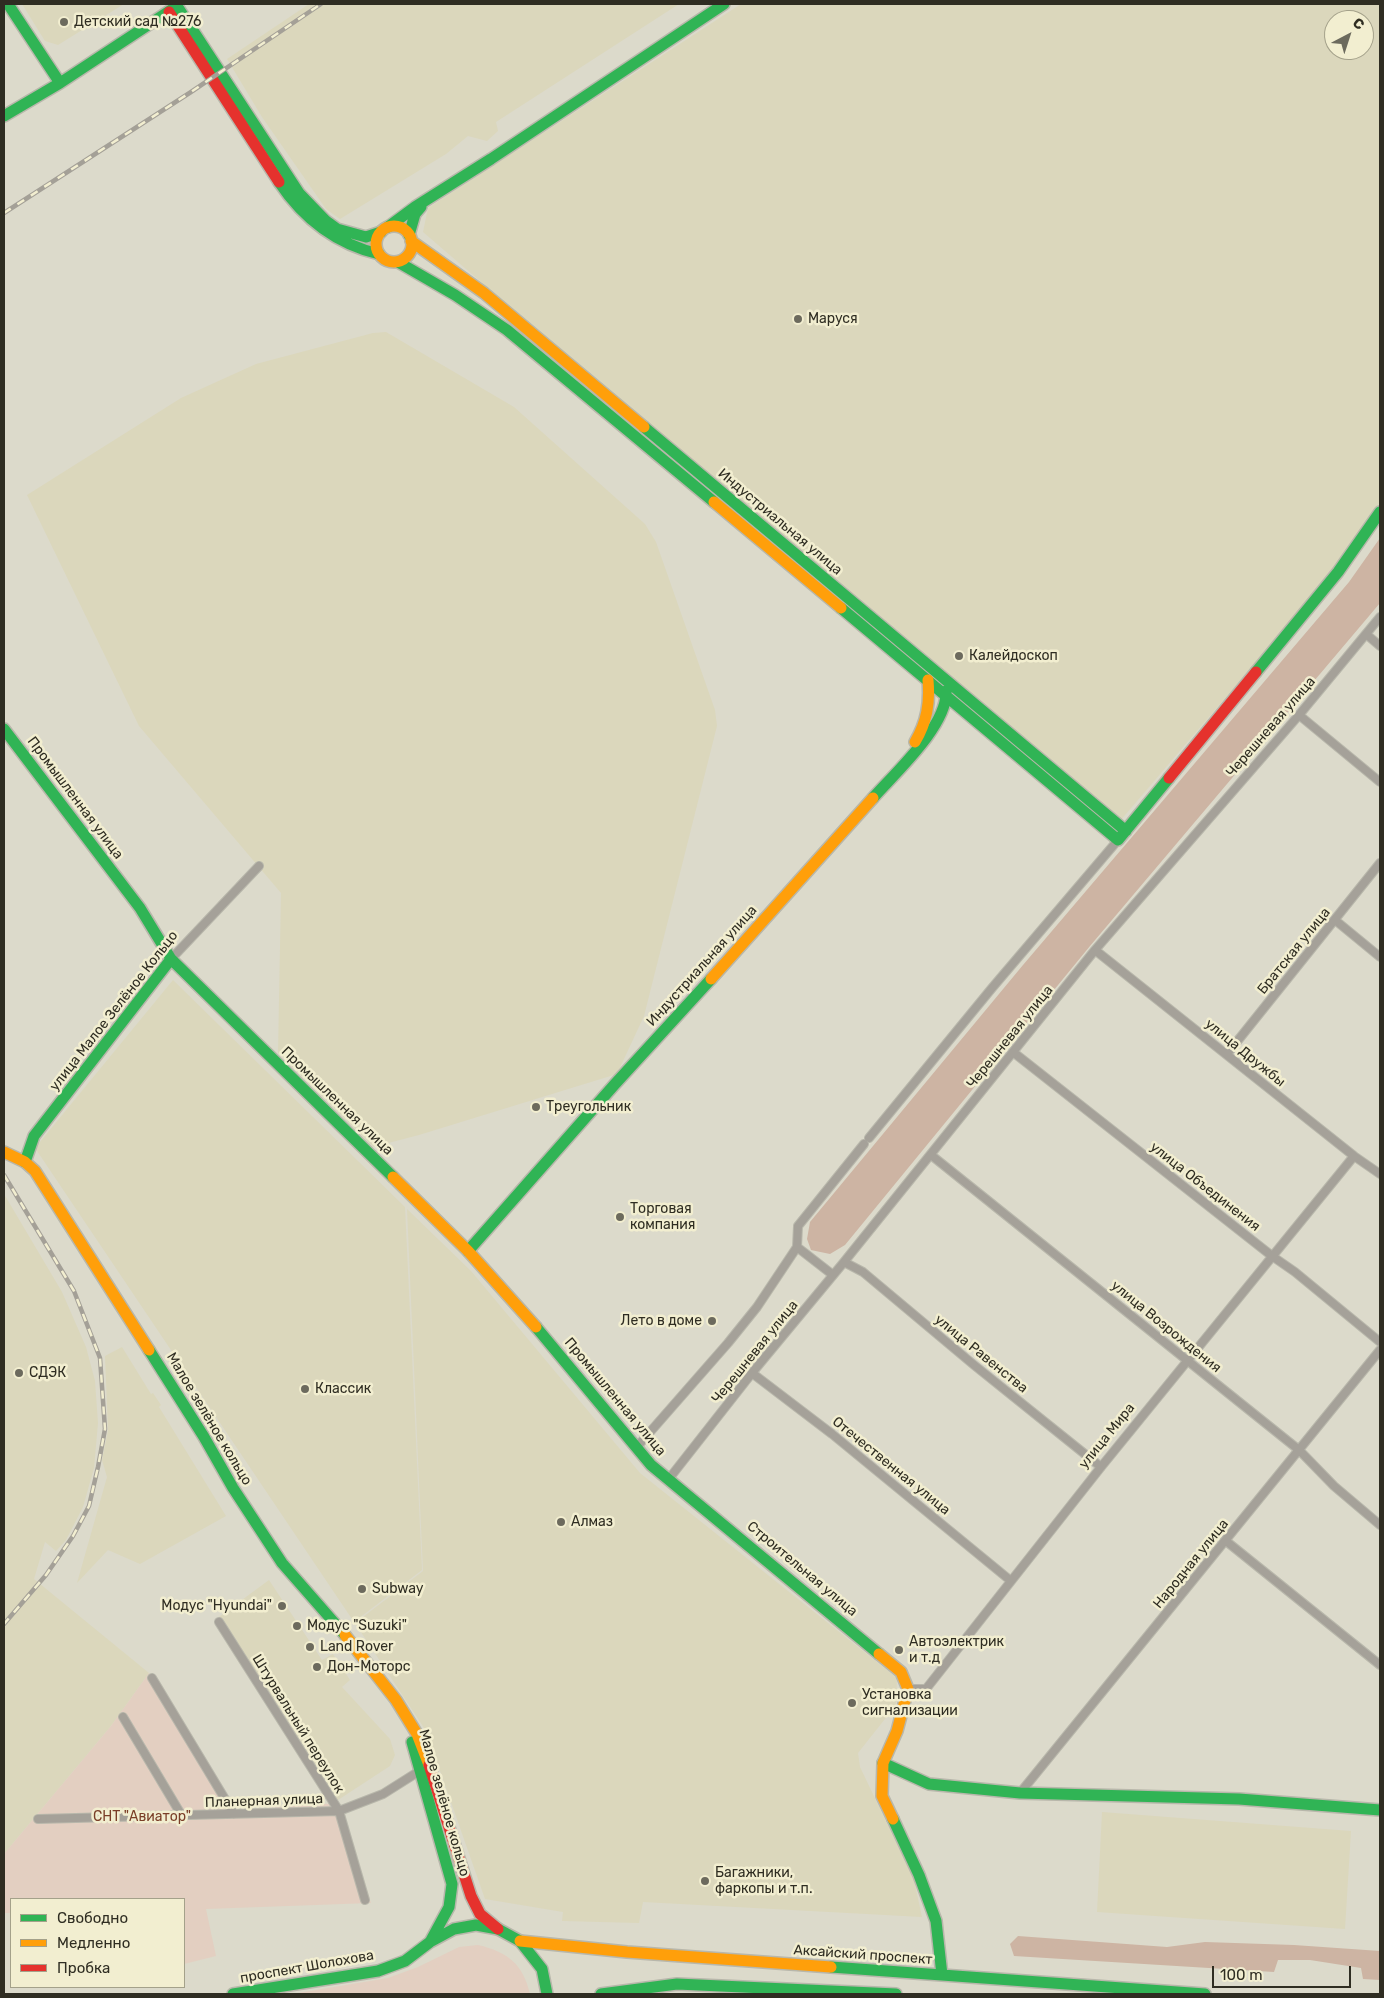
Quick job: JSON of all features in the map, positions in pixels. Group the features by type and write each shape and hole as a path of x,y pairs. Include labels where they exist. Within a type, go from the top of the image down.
{"street":[{"path":"8,4 60,83"},
{"path":"431,198 415,214 409,254 398,262 384,259 376,247 377,239 384,230 415,207 724,4"},
{"path":"4,116 60,83 176,7 241,114 294,195 303,213 334,237 358,250 379,254"},
{"path":"294,195 338,229 366,236 399,227 410,238"},
{"name":"Индустриальная улица","path":"410,238 484,293 596,395 784,552 942,676 1126,831"},
{"name":"Индустриальная улица","path":"398,262 455,295 507,330 596,395"},
{"path":"636,1448 757,1307 797,1247 798,1226 992,988 1126,831 1338,572 1380,512"},
{"name":"Индустриальная улица","path":"784,552 928,680 1118,840"},
{"name":"Черешневая улица","path":"668,1480 752,1373 931,1155 1095,950 1380,617"},
{"path":"1366,634 1380,646"},
{"path":"942,676 947,696"},
{"path":"891,779 922,732 929,715 928,680"},
{"name":"Индустриальная улица","path":"468,1251 615,1084 891,779 940,719 947,696"},
{"path":"1298,714 1380,782"},
{"name":"Промышленная улица","path":"4,729 140,908 170,959 468,1251 520,1307 636,1448 668,1480"},
{"name":"Братская улица","path":"1227,1054 1380,862"},
{"name":"улица Малое Зелёное Кольцо","path":"25,1162 34,1136 170,959 259,866"},
{"path":"1335,920 1380,957"},
{"name":"улица Дружбы","path":"1095,950 1354,1156 1380,1174"},
{"name":"улица Объединения","path":"1013,1052 1272,1256 1295,1272 1380,1342"},
{"name":"Малое зелёное кольцо","path":"4,1152 25,1162 36,1171 204,1437 233,1488 282,1563 360,1653 396,1700 417,1734 430,1765 471,1896 480,1914 498,1929"},
{"name":"улица Возрождения","path":"931,1155 1299,1450 1334,1486 1380,1524"},
{"name":"улица Мира","path":"908,1689 926,1689 1101,1467 1354,1156"},
{"path":"797,1247 833,1275"},
{"name":"улица Равенства","path":"844,1262 863,1272 966,1359 1101,1467"},
{"name":"Народная улица","path":"1020,1793 1380,1350"},
{"name":"Отечественная улица","path":"752,1373 832,1434 1011,1581"},
{"name":"Строительная улица","path":"668,1480 734,1532 901,1672 908,1689"},
{"path":"1226,1541 1380,1665"},
{"name":"Штурвальный переулок","path":"219,1622 339,1811 365,1900"},
{"path":"152,1678 234,1814"},
{"path":"908,1689 897,1731 883,1763 882,1796 920,1875 936,1921 942,1975"},
{"name":"Малое зелёное кольцо","path":"396,1700 421,1770 453,1892 445,1917 430,1942"},
{"path":"123,1716 182,1816"},
{"path":"883,1763 929,1784 1020,1793 1240,1799 1380,1810"},
{"name":"Планерная улица","path":"38,1819 339,1811 383,1794 421,1770"},
{"name":"проспект Шолохова","path":"234,1994 334,1980 378,1971 405,1961 430,1942 454,1929 476,1926 498,1929 520,1941 542,1969 547,1994"},
{"name":"Аксайский проспект","path":"520,1941 765,1963 1205,1994"},
{"path":"601,1994 677,1984 896,1994"}],"shaded area":[{"name":"Детский сад №276","path":"22,4 124,4 58,45 45,41"},
{"path":"309,4 679,4 496,122 498,131 487,141 468,136 446,154 340,219 326,209 262,117 227,59"},
{"path":"741,4 1380,4 1380,505 1320,587 1120,821 893,627 531,325 423,232 428,208"},
{"path":"386,332 514,407 645,524 656,542 715,710 717,726 644,1016 617,1074 419,1135 373,1147 278,1053 281,893 139,726 27,495 181,398 256,364 373,333"},
{"path":"1380,538 1380,603 1090,946 845,1245 830,1254 811,1250 807,1239 810,1222 1023,965 1349,582"},
{"name":"Классик","path":"173,980 405,1207 422,1570 354,1622 35,1148"},
{"path":"4,1194 62,1292 86,1347 95,1381 98,1423 94,1468 83,1507 66,1540 56,1551 45,1542 34,1579 149,1673 111,1726 4,1854"},
{"name":"Алмаз","path":"407,1209 471,1271 640,1473 897,1678 896,1705 858,1753 860,1767 914,1880 922,1917 643,1902 639,1923 562,1921 563,1912 485,1899 426,1731 355,1623 423,1571"},
{"path":"122,1347 151,1394 153,1393 161,1405 159,1407 226,1516 140,1564 108,1550 77,1583 107,1477 102,1460 108,1430 105,1356"},
{"path":"269,1580 322,1660 333,1654 350,1680 342,1687 390,1739 395,1755 390,1766 338,1800 329,1797 216,1619"},
{"path":"1102,1812 1351,1831 1345,1929 1097,1912"},
{"path":"1018,1936 1167,1947 1205,1942 1294,1945 1380,1951 1380,1980 1363,1979 1361,1968 1310,1960 1278,1960 1274,1972 1014,1956 1010,1944"}],"green space":[{"name":"СНТ \"Авиатор\"","path":"149,1673 234,1810 338,1803 371,1903 206,1909 216,1956 185,1964 185,1898 10,1898 10,1913 4,1913 4,1854 111,1726"},
{"path":"478,1945 498,1951 513,1961 523,1975 530,1994 292,1994 388,1978 418,1967 459,1947"}],"railway":[{"path":"4,213 191,92 321,4"},
{"path":"4,1175 74,1291 100,1358 105,1429 89,1506 73,1536 46,1575 4,1624"}],"traffic: fast":[{"path":"8,4 60,83"},
{"path":"388,227 415,207 491,159 724,4"},
{"path":"4,116 60,83 177,6 299,193 326,221 337,229 366,237 381,232"},
{"path":"279,182 299,207 322,228 349,244 379,254"},
{"path":"409,235 415,214 421,207"},
{"path":"398,262 455,295 507,330 714,502"},
{"path":"644,427 1126,831"},
{"path":"1256,672 1338,572 1380,512"},
{"path":"841,608 1118,840 1169,778"},
{"path":"873,798 919,748 930,733 939,719 946,691"},
{"path":"4,729 140,908 171,959 393,1177"},
{"path":"25,1162 34,1136 171,959"},
{"path":"468,1251 615,1084 711,979"},
{"path":"536,1327 651,1465 879,1654"},
{"path":"149,1350 204,1437 233,1488 282,1563 345,1635"},
{"path":"412,1742 452,1884 449,1907 430,1942"},
{"path":"883,1763 929,1784 1020,1793 1239,1799 1380,1810"},
{"path":"893,1819 919,1875 936,1921 942,1975"},
{"path":"233,1994 378,1971 405,1961 430,1942 454,1929 476,1925 498,1929 520,1941 542,1969 547,1994"},
{"path":"831,1967 1205,1994"},
{"path":"601,1994 677,1984 896,1994"}],"traffic: slow":[{"path":"394,226 406,232 412,244 406,256 394,262 382,256 376,244 382,232 394,226"},
{"path":"411,241 484,293 644,427"},
{"path":"714,502 841,608"},
{"path":"915,742 927,712 928,680"},
{"path":"711,979 873,798"},
{"path":"4,1152 25,1162 35,1171 149,1350"},
{"path":"393,1177 468,1251 536,1327"},
{"path":"345,1635 396,1700 417,1734 429,1765"},
{"path":"879,1654 901,1672 908,1689 897,1731 883,1763 882,1796 893,1819"},
{"path":"520,1941 627,1952 831,1967"}],"traffic: jam":[{"path":"169,12 279,182"},
{"path":"1169,778 1256,672"},
{"path":"429,1765 471,1896 480,1914 498,1929"}],"place":[{"name":"Детский сад №276","path":"64,22"},
{"name":"Маруся","path":"798,319"},
{"name":"Калейдоскоп","path":"959,656"},
{"name":"Треугольник","path":"536,1107"},
{"name":"Торговая компания","path":"620,1217"},
{"name":"Лето в доме","path":"712,1321"},
{"name":"СДЭК","path":"19,1373"},
{"name":"Классик","path":"305,1389"},
{"name":"Алмаз","path":"561,1522"},
{"name":"Subway","path":"362,1589"},
{"name":"Модус \"Hyundai\"","path":"282,1606"},
{"name":"Модус \"Suzuki\"","path":"297,1626"},
{"name":"Land Rover","path":"310,1647"},
{"name":"Автоэлектрик и т.д","path":"899,1650"},
{"name":"Дон-Моторс","path":"317,1667"},
{"name":"Установка сигнализации","path":"852,1703"},
{"name":"Багажники, фаркопы и т.п.","path":"705,1881"}]}
